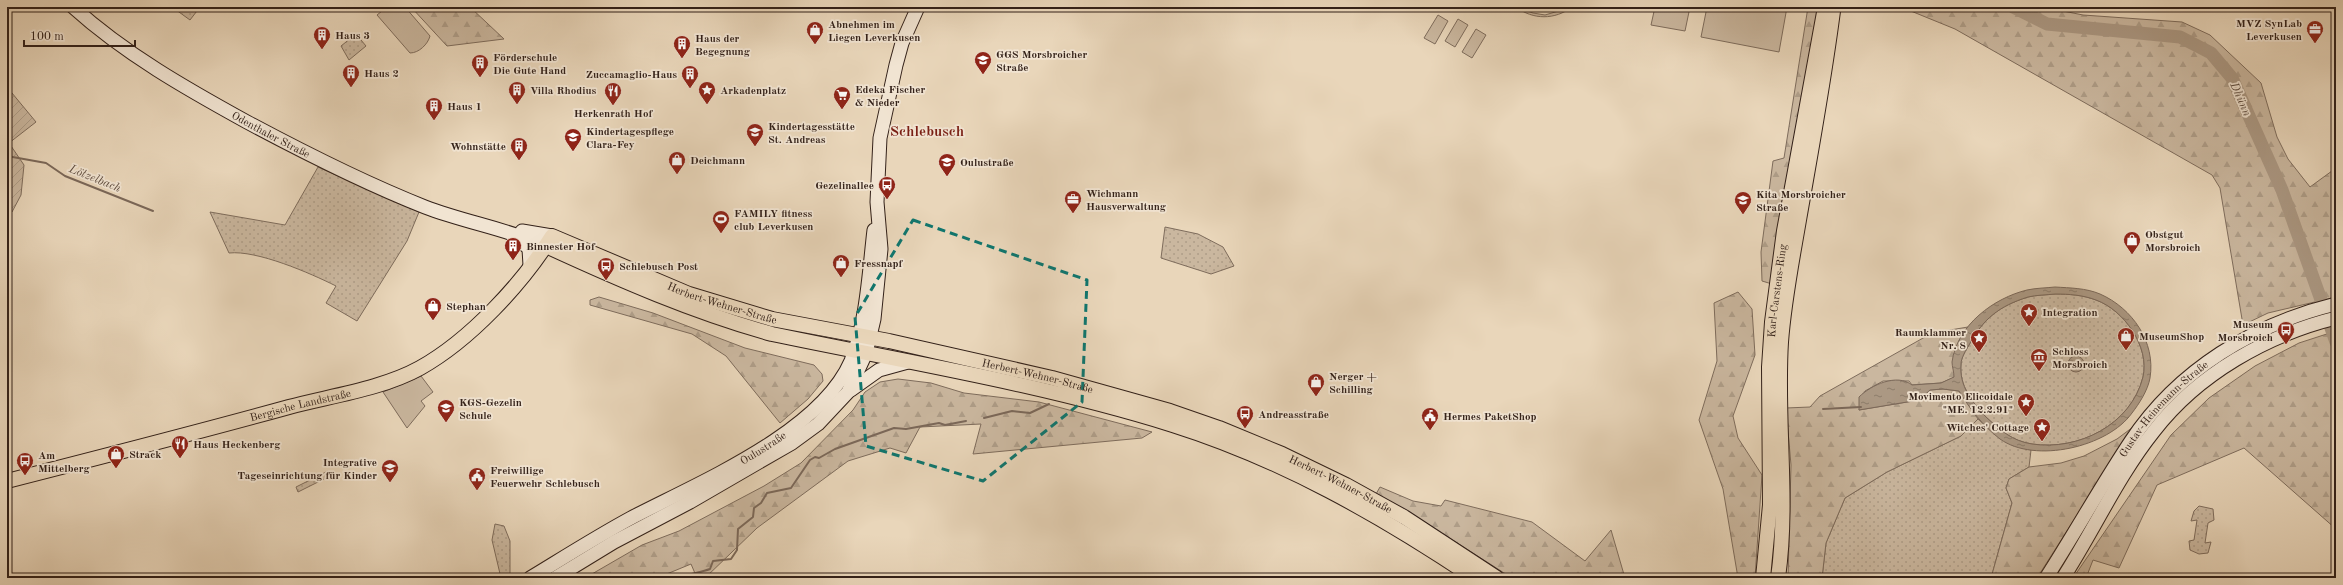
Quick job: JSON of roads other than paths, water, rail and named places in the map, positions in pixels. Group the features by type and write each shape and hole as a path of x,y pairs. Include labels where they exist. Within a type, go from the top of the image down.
{"main road":[{"name":"Odenthaler Straße","path":"73,7 167,76 266,132 327,163 412,202 549,241"},
{"name":"Oulustraße","path":"556,578 614,542 697,498 792,443 822,420 848,392 865,336 874,228 877,221 880,138 902,43 918,7"},
{"name":"Karl-Carstens-Ring","path":"1763,578 1770,505 1769,367 1772,322 1784,231 1825,7"},
{"name":"Karl-Carstens-Ring","path":"1778,578 1782,534 1783,487 1780,376 1781,342 1789,277 1834,7"},
{"name":"Odenthaler Straße","path":"486,224 513,234 549,241"},
{"path":"513,234 529,249 530,265 556,256 570,258"},
{"name":"Herbert-Wehner-Straße","path":"549,241 689,294 772,319 865,336 1052,378 1170,411 1219,428 1277,451 1346,484 1404,517 1497,578"},
{"name":"Herbert-Wehner-Straße","path":"549,241 570,258 685,307 772,334 1050,391 1166,423 1215,440 1310,480 1365,509 1474,578"},
{"name":"Bergische Landstraße","path":"7,481 251,418 406,375 454,346 489,314 549,241"},
{"name":"Gustav-Heinemann-Straße","path":"2046,578 2132,440 2175,389 2195,372 2246,337 2295,316 2336,304"},
{"name":"Gustav-Heinemann-Straße","path":"2063,578 2128,469 2153,431 2178,404 2230,363 2278,337 2336,318"},
{"name":"Oulustraße","path":"530,578 594,538 763,448 787,433 805,419 835,388 860,352"},
{"path":"848,392 879,370 908,362"}],"water":[{"path":"2055,287 2089,291 2100,294 2112,300 2131,317 2145,339 2151,365 2150,378 2145,392 2132,413 2121,425 2106,435 2089,443 2051,451 2032,450 2015,446 2000,439 1988,429 1972,411 1959,391 1943,389 1930,390 1919,400 1859,410 1859,397 1870,388 1884,382 1899,380 1912,385 1941,383 1954,377 1952,362 1955,349 1961,336 1979,315 2002,299 2015,294 2030,289","holes":["2055,294 2091,298 2106,305 2116,312 2133,331 2139,342 2143,354 2143,377 2137,394 2127,409 2115,421 2100,431 2084,439 2067,443 2049,445 2025,443 2012,438 2001,430 1986,417 1971,399 1962,379 1961,362 1974,336 1986,321 2000,309 2028,297"]},
{"path":"2076,356 2082,358 2084,364 2082,370 2076,372 2070,370 2068,364 2070,358"}],"waterway":[{"name":"Dhünn","path":"2013,7 2047,24 2180,37 2211,53 2232,78 2282,190 2336,342"},
{"name":"Lötzelbach","path":"7,156 46,163 65,176 153,211"},
{"path":"984,418 1012,411 1030,413 1049,404"},
{"path":"1823,409 1861,407"},
{"path":"680,578 710,569 713,561 731,559 737,550 738,529 753,517 754,508 761,503 767,493 791,488 810,460 815,457 819,458 835,449 894,428 906,429 939,423 945,425 966,421"}],"place":[{"name":"MVZ SynLab Leverkusen","path":"2315,44"},
{"name":"Abnehmen im Liegen Leverkusen","path":"815,45"},
{"name":"Haus 3","path":"322,50"},
{"name":"Haus der Begegnung","path":"682,59"},
{"name":"GGS Morsbroicher Straße","path":"983,75"},
{"name":"Förderschule Die Gute Hand","path":"480,78"},
{"name":"Haus 2","path":"351,88"},
{"name":"Zuccamaglio-Haus","path":"690,89"},
{"name":"Villa Rhodius","path":"517,105"},
{"name":"Arkadenplatz","path":"707,105"},
{"name":"Herkenrath Hof","path":"613,106"},
{"name":"Edeka Fischer & Nieder","path":"842,110"},
{"name":"Haus 1","path":"434,121"},
{"name":"Kindertagesstätte St. Andreas","path":"755,147"},
{"name":"Kindertagespflege Clara-Fey","path":"573,152"},
{"name":"Wohnstätte","path":"519,161"},
{"name":"Deichmann","path":"677,175"},
{"name":"Oulustraße","path":"947,177"},
{"name":"Gezelinallee","path":"887,200"},
{"name":"Wichmann Hausverwaltung","path":"1073,214"},
{"name":"Kita Morsbroicher Straße","path":"1743,215"},
{"name":"FAMILY fitness club Leverkusen","path":"721,234"},
{"name":"Obstgut Morsbroich","path":"2132,255"},
{"name":"Binnester Hof","path":"513,261"},
{"name":"Fressnapf","path":"841,278"},
{"name":"Schlebusch Post","path":"606,281"},
{"name":"Stephan","path":"433,321"},
{"name":"Integration","path":"2029,327"},
{"name":"Museum Morsbroich","path":"2286,345"},
{"name":"MuseumShop","path":"2126,351"},
{"name":"Raumklammer Nr. 8","path":"1979,353"},
{"name":"Schloss Morsbroich","path":"2039,372"},
{"name":"Nerger + Schilling","path":"1316,397"},
{"name":"Movimento Elicoidale \"ME. 12.2.91\"","path":"2026,417"},
{"name":"KGS-Gezelin Schule","path":"446,423"},
{"name":"Andreasstraße","path":"1245,429"},
{"name":"Hermes PaketShop","path":"1430,431"},
{"name":"Witches' Cottage","path":"2042,442"},
{"name":"Haus Heckenberg","path":"180,459"},
{"name":"Strack","path":"116,469"},
{"name":"Am Mittelberg","path":"25,476"},
{"name":"Integrative Tageseinrichtung für Kinder","path":"390,483"},
{"name":"Freiwillige Feuerwehr Schlebusch","path":"477,491"}],"district":[{"name":"Schlebusch","path":"927,131"}]}
